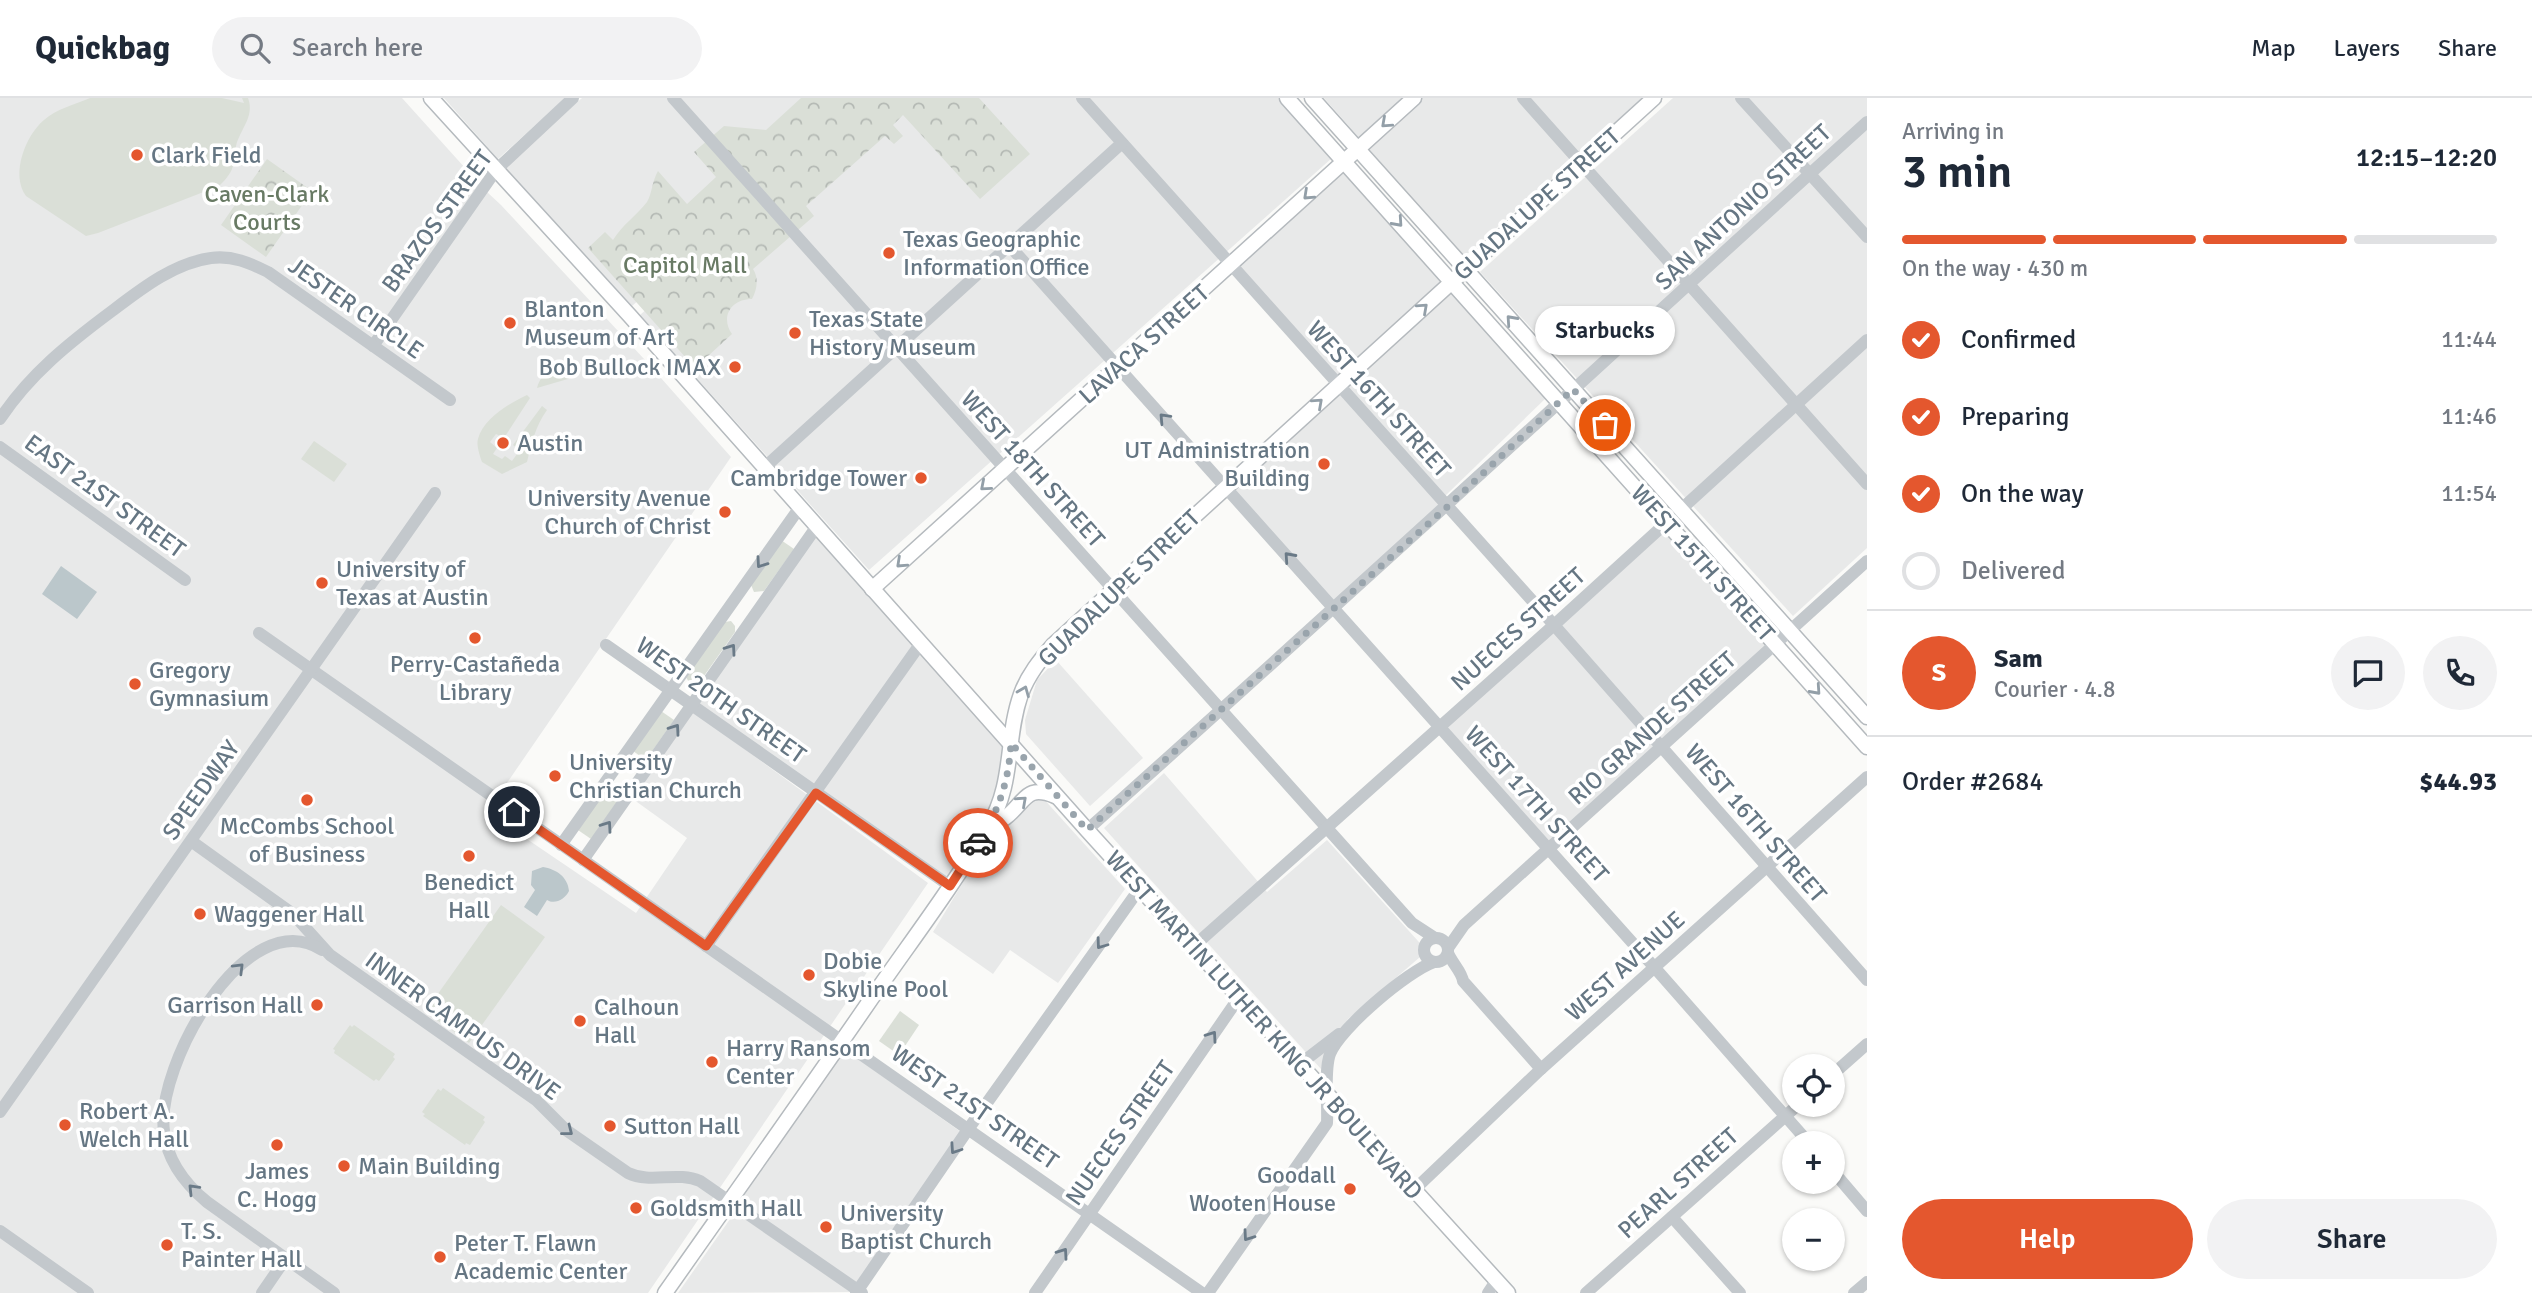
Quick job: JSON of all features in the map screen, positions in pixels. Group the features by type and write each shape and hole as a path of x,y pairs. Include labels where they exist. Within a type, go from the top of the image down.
{"main road":[{"name":"WEST MARTIN LUTHER KING JR BOULEVARD","path":"431,98 765,467 1087,830 1414,1190 1492,1287 1508,1293"},
{"name":"WEST 15TH STREET","path":"1287,98 1867,747"},
{"name":"WEST 15TH STREET","path":"1312,98 1867,717"},
{"name":"LAVACA STREET","path":"872,589 1414,98"},
{"name":"GUADALUPE STREET","path":"665,1293 990,825 1003,796 1021,695 1038,663 1053,645 1654,98"},
{"path":"990,825 1004,819 1026,796 1035,791 1041,790 1059,797"}],"street":[{"name":"BRAZOS STREET","path":"373,346 496,170 573,98"},
{"name":"WEST 18TH STREET","path":"673,98 1412,923 1443,944 1463,981"},
{"name":"WEST 16TH STREET","path":"1082,98 1554,625 1867,980"},
{"path":"1523,98 1867,484"},
{"path":"1741,98 1867,237"},
{"name":"SAN ANTONIO STREET","path":"1087,830 1447,507 1867,122"},
{"path":"765,467 1122,143"},
{"name":"WEST 17TH STREET","path":"1008,244 1782,1111"},
{"name":"JESTER CIRCLE","path":"0,419 47,362 131,296 187,265 212,258 240,260 268,272 450,400"},
{"name":"NUECES STREET","path":"1194,946 1440,728 1867,340"},
{"name":"EAST 21ST STREET","path":"0,447 185,580"},
{"name":"SPEEDWAY","path":"0,1112 312,671 435,492"},
{"path":"561,845 800,507"},
{"path":"583,860 817,526"},
{"name":"RIO GRANDE STREET","path":"1443,944 1867,561"},
{"path":"743,588 763,603"},
{"path":"727,611 747,625"},
{"path":"259,633 312,671"},
{"path":"706,946 920,643"},
{"name":"WEST 20TH STREET","path":"606,645 950,886"},
{"name":"WEST 21ST STREET","path":"312,671 1202,1293"},
{"name":"WEST AVENUE","path":"1414,1190 1541,1069 1867,777"},
{"name":"INNER CAMPUS DRIVE","path":"191,841 293,914 330,955 536,1100 566,1130 628,1173 645,1177 691,1177 859,1292"},
{"path":"859,1292 969,1128 1140,888"},
{"name":"WEST 18TH STREET","path":"1412,923 1424,949"},
{"path":"330,955 309,943 290,940 269,945 249,958 215,994 191,1030 173,1067 163,1106 165,1140 181,1176 207,1202 334,1293"},
{"path":"1300,1064 1348,1028 1410,973 1446,959 1443,944 1428,941 1410,973"},
{"path":"1424,949 1428,960 1435,962"},
{"name":"WEST 18TH STREET","path":"1435,962 1463,981 1541,1069"},
{"name":"NUECES STREET","path":"1035,1293 1240,996"},
{"path":"1208,1293 1326,1123 1329,1058 1335,1044 1348,1028"},
{"path":"1845,1063 1867,1044"},
{"name":"PEARL STREET","path":"1586,1293 1785,1117"},
{"name":"WEST 17TH STREET","path":"1787,1117 1799,1131"},
{"path":"1845,1185 1867,1211"},
{"path":"1672,1217 1740,1293"},
{"path":"0,1231 88,1293"},
{"path":"262,1293 286,1258"},
{"path":"1854,1293 1867,1282"}],"shaded area":[{"name":"University of Texas at Austin","path":"0,98 402,98 473,179 501,205 645,360 731,457 487,812 636,913 687,838 630,797 691,710 928,883 648,1293 0,1293"},
{"path":"444,98 565,98 498,159"},
{"path":"582,98 864,98 632,306 503,168"},
{"path":"884,98 1278,98 1332,158 869,570 640,315"},
{"path":"1324,98 1642,98 1464,257"},
{"path":"1673,98 1867,98 1867,548 1793,616 1480,272"},
{"path":"1344,170 1546,398 1443,498 1234,266"},
{"path":"1338,385 1447,507 1334,608 1225,487"},
{"path":"817,526 1011,743 1003,796 950,886 692,705"},
{"path":"1666,529 1768,644 1546,850 1443,730"},
{"path":"61,566 97,592 77,619 42,594"},
{"path":"1056,660 1143,758 1090,806 1026,734 1025,720 1037,680"},
{"path":"1164,773 1267,892 1327,840 1427,951 1348,1019 1326,1052 1321,1069 1104,828"},
{"path":"1042,797 1125,889 1058,983 1010,950 993,974 933,932 996,828 1027,799"},
{"path":"543,867 560,875 569,891 559,900 547,900 537,916 524,907 535,890 531,885 532,871"},
{"path":"844,1049 961,1132 855,1285 738,1200"},
{"path":"735,1212 851,1292 678,1293"}],"green space":[{"path":"90,98 222,98 244,103 242,98 248,98 250,111 236,146 232,170 219,186 86,236 26,196 21,187 20,166 31,135 44,120 66,107"},
{"name":"Capitol Mall","path":"801,98 979,98 1030,154 980,199 903,115 893,125 903,136 894,144 885,136 806,206 814,216 753,269 757,284 752,299 738,302 728,315 727,321 732,334 695,368 588,248 605,232 613,240 647,202 658,171 687,204 716,177 694,152 724,126 766,130"},
{"name":"Caven-Clark Courts","path":"267,159 312,191 266,257 221,225"},
{"path":"572,364 578,376 537,388 546,374 555,368"},
{"path":"527,395 530,398 504,438 496,434 490,442 497,448 493,454 502,459 505,456 512,461 520,450 513,445 542,406 547,410 532,441 527,462 502,474 482,462 478,439 491,419"},
{"path":"314,441 347,464 334,482 301,459"},
{"path":"781,540 794,549 764,591 754,592 751,585"},
{"path":"731,621 735,632 699,683 690,684 686,677 725,622"},
{"path":"661,711 674,720 646,760 633,751"},
{"path":"606,790 619,799 591,839 578,830"},
{"path":"501,905 545,937 469,1043 452,1030 461,1013 459,1011 444,1025 425,1012"},
{"path":"900,1011 919,1025 899,1055 879,1041"},
{"path":"350,1025 354,1025 395,1054 395,1059 379,1081 374,1081 334,1053 333,1049"},
{"path":"443,1088 485,1117 485,1122 470,1145 465,1145 423,1116 425,1114 422,1112 438,1089 441,1091"}],"way so far":[{"path":"978,843 990,825 1003,796 1010,766 1011,743 1087,830 1447,507 1573,389 1605,425"}],"place":[{"name":"Clark Field","path":"137,155"},
{"name":"Texas Geographic Information Office","path":"889,253"},
{"name":"Blanton Museum of Art","path":"510,323"},
{"name":"Texas State History Museum","path":"795,333"},
{"name":"Bob Bullock IMAX","path":"735,367"},
{"name":"Starbucks","path":"1605,425"},
{"name":"Austin","path":"503,443"},
{"name":"UT Administration Building","path":"1324,464"},
{"name":"Cambridge Tower","path":"921,478"},
{"name":"University Avenue Church of Christ","path":"725,512"},
{"name":"University of Texas at Austin","path":"322,583"},
{"name":"Perry-Castañeda Library","path":"475,638"},
{"name":"Gregory Gymnasium","path":"135,684"},
{"name":"University Christian Church","path":"555,776"},
{"name":"McCombs School of Business","path":"307,800"},
{"name":"Benedict Hall","path":"469,856"},
{"name":"Waggener Hall","path":"200,914"},
{"name":"Dobie Skyline Pool","path":"809,975"},
{"name":"Garrison Hall","path":"317,1005"},
{"name":"Calhoun Hall","path":"580,1021"},
{"name":"Harry Ransom Center","path":"712,1062"},
{"name":"Robert A. Welch Hall","path":"65,1125"},
{"name":"Sutton Hall","path":"610,1126"},
{"name":"James C. Hogg","path":"277,1145"},
{"name":"Main Building","path":"344,1166"},
{"name":"Goodall Wooten House","path":"1350,1189"},
{"name":"Goldsmith Hall","path":"636,1208"},
{"name":"University Baptist Church","path":"826,1227"},
{"name":"T. S. Painter Hall","path":"167,1245"},
{"name":"Peter T. Flawn Academic Center","path":"440,1257"}],"route":[{"path":"514,812 706,946 816,793 950,886 978,843"}]}
